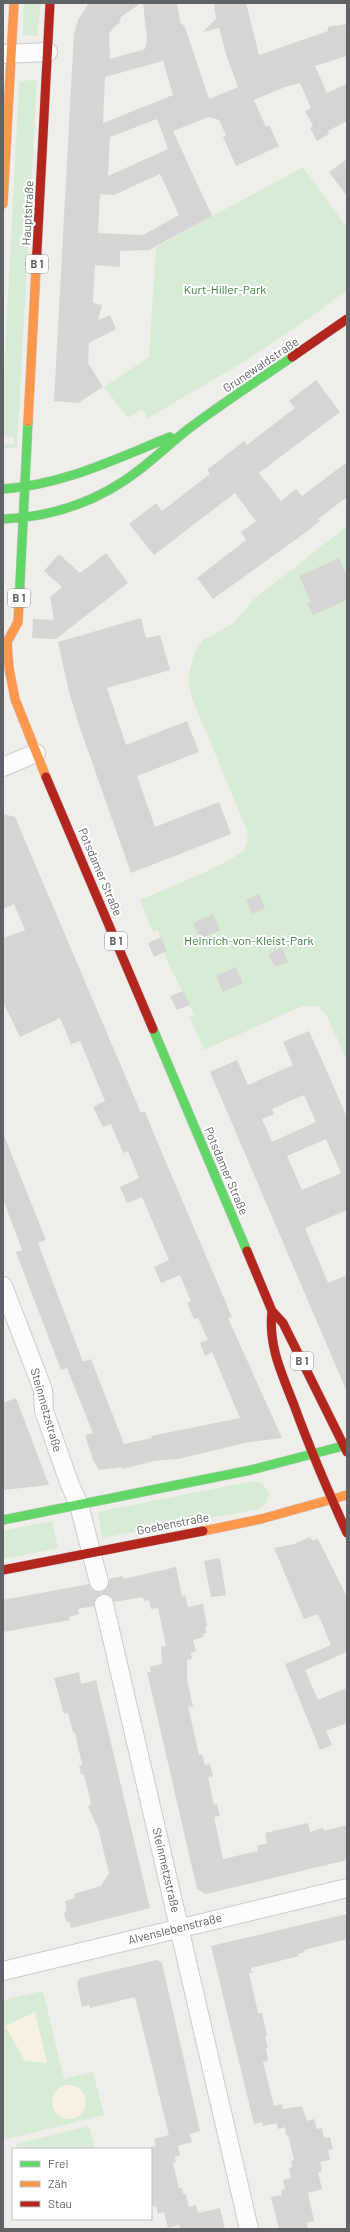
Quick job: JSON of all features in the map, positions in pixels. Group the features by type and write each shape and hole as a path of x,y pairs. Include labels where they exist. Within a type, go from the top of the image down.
{"main road":[{"path":"3,204 7,54 14,3"},
{"name":"Hauptstraße","path":"23,520 50,3"},
{"name":"Grunewaldstraße","path":"3,519 23,520 57,514 100,496 140,469 188,430 347,319"},
{"name":"Grunewaldstraße","path":"3,489 25,489 73,478 188,430"},
{"name":"Potsdamer Straße","path":"23,520 18,622 5,639 14,699 272,1311 283,1323 346,1448"},
{"name":"Potsdamer Straße","path":"272,1311 270,1330 276,1358 312,1456 347,1533"},
{"path":"3,1520 346,1448"},
{"name":"Goebenstraße","path":"3,1570 261,1519 347,1495"}],"street":[{"path":"7,54 48,52"},
{"path":"3,767 36,753"},
{"name":"Steinmetzstraße","path":"6,1294 43,1390 44,1410 70,1485 79,1505 90,1553 99,1582"},
{"name":"Steinmetzstraße","path":"104,1604 249,2229"},
{"name":"Alvenslebenstraße","path":"3,1971 347,1888"}],"green space":[{"path":"24,3 41,3 37,36 23,35"},
{"path":"37,79 17,448 3,449 3,396 19,82","holes":["4,436 14,437 14,444 4,444"]},
{"name":"Kurt-Hiller-Park","path":"303,167 347,228 347,290 308,319 247,360 148,418 142,409 128,418 104,387 149,357 156,247"},
{"name":"Heinrich-von-Kleist-Park","path":"347,526 347,1061 327,1016 318,1006 302,1006 204,1050 190,1017 194,1015 167,961 158,930 153,932 140,900 197,876 228,860 239,854 245,848 247,842 247,830 192,698 188,678 194,654 203,640 233,624 253,600"},
{"path":"254,1481 262,1483 269,1493 267,1502 259,1509 102,1538 98,1512"},
{"path":"52,1521 58,1548 3,1559 3,1531"},
{"path":"43,1991 64,2079 93,2072 104,2115 3,2140 3,2000"},
{"path":"89,2126 95,2148 18,2148 16,2144"}],"sand":[{"path":"35,2012 47,2063 25,2061 5,2026"},
{"path":"66,2085 72,2085 76,2086 83,2092 86,2102 85,2109 79,2116 72,2119 66,2119 62,2118 55,2112 52,2105 52,2099 53,2095 59,2088"}],"building":[{"path":"89,3 141,3 121,17 119,24 114,27 109,34 110,59 145,49 147,40 143,3 177,3 180,22 185,27 209,99 238,87 226,54 219,28 203,32 216,19 214,3 246,3 259,55 328,31 328,27 347,24 347,56 315,66 327,93 347,84 347,121 328,131 329,134 317,141 310,128 313,126 305,111 311,108 300,83 285,87 254,100 266,127 269,125 279,146 236,166 223,137 226,135 219,120 209,117 173,131 212,216 149,250 120,251 120,267 95,265 93,303 102,305 98,320 110,315 116,329 89,343 88,363 103,387 78,403 54,401 74,33 78,20","holes":["163,61 173,95 103,123 105,77","157,119 168,149 108,176 110,137","160,174 179,215 143,235 98,233 100,194 114,195"]},
{"path":"347,159 347,196 329,172"},
{"path":"316,380 340,412 259,473 281,501 296,489 302,496 347,462 347,497 318,519 320,521 305,533 213,599 197,578 246,540 241,532 256,521 235,493 154,555 129,524 156,503 162,511 210,474 207,470 244,441 247,445 295,408 289,401"},
{"path":"106,553 128,583 56,639 32,638 33,619 54,620 50,597 62,587 44,571 59,554 80,573"},
{"path":"339,558 347,576 347,600 313,615 307,603 311,602 299,576"},
{"path":"141,618 146,638 160,635 170,670 107,688 126,745 187,721 199,752 137,776 155,827 219,802 231,834 131,873 80,728 69,692 58,642"},
{"path":"3,814 15,817 141,1113 145,1111 232,1317 228,1318 282,1438 249,1442 178,1459 154,1461 122,1469 122,1467 99,1470 93,1460 85,1435 93,1433 67,1368 61,1370 16,1252 22,1250 3,1199 3,1133 46,1240 38,1243 83,1362 91,1359 124,1444 152,1438 151,1436 240,1418 212,1352 205,1356 200,1343 208,1340 198,1318 194,1319 187,1303 191,1301 180,1275 161,1283 154,1267 169,1260 142,1197 127,1203 120,1187 139,1178 128,1151 123,1153 111,1124 103,1127 93,1107 105,1101 80,1041 71,1044 60,1018 20,1037 3,1002 3,938 25,930 14,904 3,909"},
{"path":"259,894 265,908 252,914 246,900"},
{"path":"213,914 220,930 200,939 193,923"},
{"path":"161,937 167,951 154,957 148,943"},
{"path":"282,948 288,962 275,967 268,954"},
{"path":"236,967 243,983 223,992 216,976"},
{"path":"183,991 190,1005 177,1010 170,996"},
{"path":"309,1031 347,1117 347,1210 305,1228 328,1283 347,1275 347,1392 210,1072 237,1060 248,1085 293,1065 283,1042","holes":["304,1095 316,1122 272,1142 262,1119 274,1114 272,1109","326,1139 341,1173 302,1190 287,1156"]},
{"path":"16,1398 49,1485 3,1490 3,1403"},
{"path":"310,1537 312,1540 318,1539 347,1597 347,1652 305,1670 318,1700 347,1688 347,1723 326,1731 332,1745 320,1750 285,1664 331,1645 318,1614 304,1619 274,1548 294,1544"},
{"path":"220,1558 226,1595 211,1597 204,1561"},
{"path":"176,1567 182,1596 185,1595 188,1607 203,1604 207,1626 205,1626 206,1633 203,1634 204,1637 193,1640 196,1651 191,1652 192,1659 187,1660 187,1679 193,1707 188,1706 199,1755 202,1754 205,1765 210,1764 213,1776 208,1777 214,1805 217,1804 220,1816 214,1817 223,1859 258,1851 257,1846 267,1843 265,1833 308,1823 310,1832 323,1828 324,1831 347,1825 347,1860 206,1894 197,1889 147,1672 151,1672 150,1667 162,1664 161,1647 166,1646 158,1608 151,1609 149,1600 144,1601 143,1597 114,1602 111,1597 102,1594 97,1597 94,1606 78,1609 79,1614 69,1617 70,1620 3,1632 3,1600 89,1584 92,1590 101,1592 107,1589 109,1579 123,1576 123,1579"},
{"path":"79,1672 81,1684 96,1680 150,1908 71,1928 70,1923 66,1921 64,1914 67,1910 65,1901 75,1898 74,1894 101,1886 109,1873 98,1828 88,1807 91,1803 84,1775 81,1774 79,1767 82,1764 75,1733 73,1732 68,1713 64,1714 54,1678"},
{"path":"347,1914 347,1939 304,1950 305,1952 298,1954 299,1956 251,1968 252,1973 249,1973 258,2013 262,2013 267,2035 265,2036 268,2048 266,2048 268,2061 263,2062 274,2106 282,2104 283,2109 302,2106 307,2121 314,2119 317,2129 322,2128 324,2138 330,2137 333,2149 328,2150 330,2160 320,2162 322,2171 318,2172 322,2189 308,2193 314,2221 307,2223 308,2229 279,2229 271,2197 282,2195 281,2190 285,2189 283,2180 291,2178 289,2168 292,2167 291,2161 294,2160 288,2135 286,2135 285,2127 278,2129 277,2123 263,2126 262,2122 254,2124 211,1946"},
{"path":"157,1960 162,1963 200,2131 190,2134 192,2142 178,2146 180,2155 175,2156 176,2162 173,2163 179,2188 182,2188 183,2194 186,2194 189,2207 196,2205 198,2213 220,2208 225,2229 180,2229 179,2225 168,2228 164,2212 158,2214 156,2206 153,2207 152,2148 149,2148 156,2146 154,2139 169,2135 135,1997 90,2008 89,2005 82,2007 77,1983 80,1978"}],"traffic: fast":[{"path":"3,519 41,515 77,505 111,489 143,467 200,420 292,357"},
{"path":"19,603 28,422"},
{"path":"3,489 25,487 68,477 170,437"},
{"path":"153,1029 247,1251"},
{"path":"3,1520 251,1470 347,1445"}],"traffic: slow":[{"path":"3,204 14,3"},
{"path":"28,422 36,269"},
{"path":"19,603 18,622 7,642 9,668 15,699 46,777"},
{"path":"203,1531 261,1519 347,1495"}],"traffic: jam":[{"path":"36,269 50,3"},
{"path":"292,357 347,319"},
{"path":"46,777 153,1029"},
{"path":"247,1251 272,1311 283,1323 347,1452"},
{"path":"272,1311 272,1336 277,1360 313,1454 347,1533"},
{"path":"3,1570 203,1531"}]}
